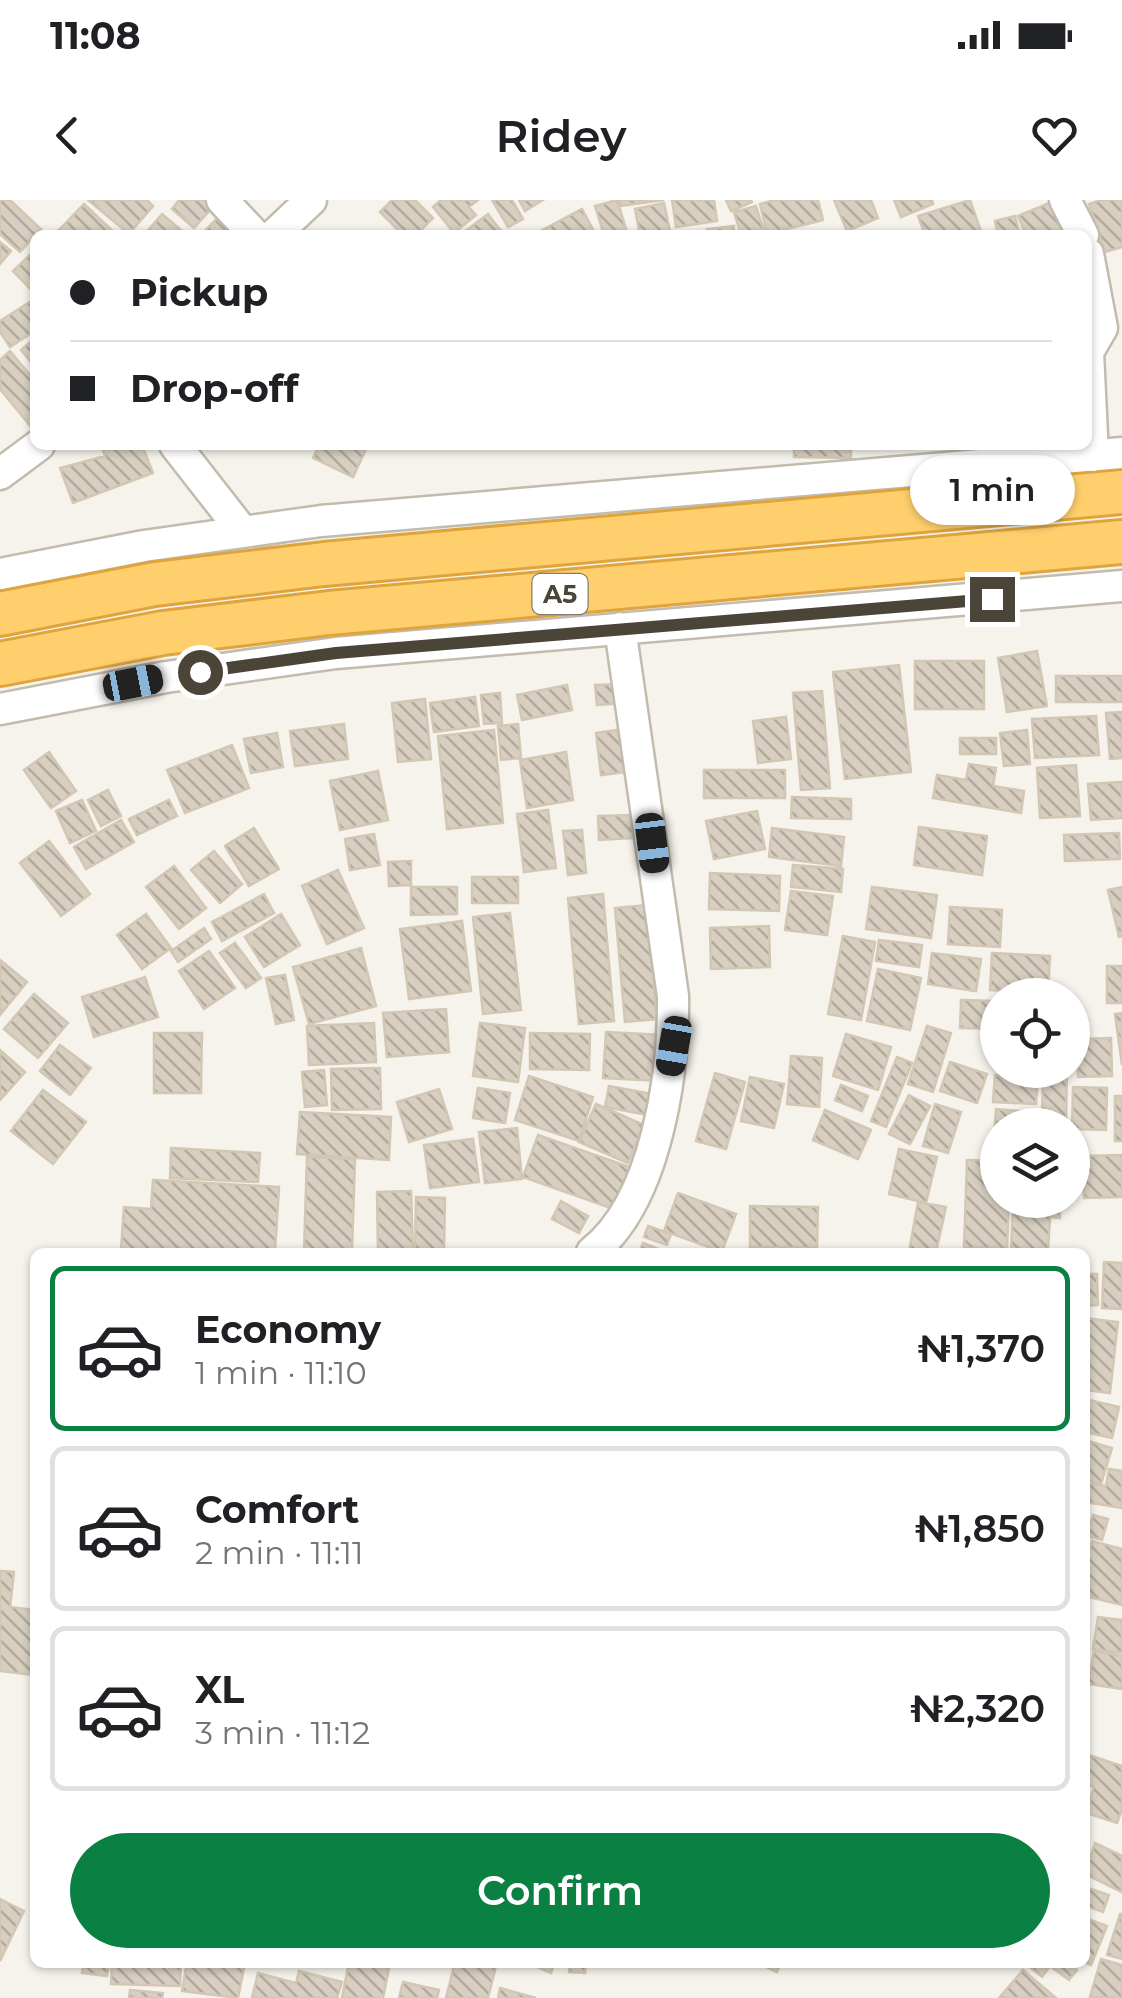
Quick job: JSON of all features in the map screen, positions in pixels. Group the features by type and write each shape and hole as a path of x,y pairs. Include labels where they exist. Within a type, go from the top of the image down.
{"highway":[{"name":"A5","path":"0,614 155,584 305,566 1122,492"},
{"name":"A5","path":"0,664 163,633 328,613 1122,542"}],"street":[{"path":"222,200 250,230"},
{"path":"279,230 311,200"},
{"path":"1065,200 1080,230"},
{"path":"1092,275 1102,328 1092,345"},
{"path":"0,574 144,546 340,520 1108,455 1092,373"},
{"path":"0,474 33,450"},
{"path":"178,450 243,532"},
{"path":"0,709 166,676 336,653 1122,586"},
{"path":"596,1248 622,1222 640,1186 674,1046 673,996 620,628"}],"building":[{"path":"0,200 10,200 41,229 30,230 30,241 20,252 0,234"},
{"path":"88,200 147,200 153,206 132,230 124,230"},
{"path":"179,200 219,200 194,228 172,209"},
{"path":"392,200 415,200 433,218 421,230 398,230 380,212"},
{"path":"441,200 478,200 469,207 476,215 458,230 452,230 433,207"},
{"path":"492,200 512,200 523,219 508,227"},
{"path":"519,200 543,200 525,211"},
{"path":"617,200 626,230 602,230 595,206"},
{"path":"618,200 664,200 619,206"},
{"path":"672,200 714,200 717,221 676,227"},
{"path":"726,200 751,200 752,202 731,211"},
{"path":"774,200 818,200 823,220 766,230 760,204"},
{"path":"834,200 871,200 878,218 847,230"},
{"path":"894,200 932,200 933,204 901,217"},
{"path":"970,200 981,230 923,230 918,216"},
{"path":"1122,200 1122,247 1105,252 1089,204"},
{"path":"1054,201 1066,230 1024,230 1018,216"},
{"path":"664,203 670,230 639,230 635,209"},
{"path":"84,204 112,230 59,230"},
{"path":"756,206 763,230 739,230 734,212"},
{"path":"582,209 593,230 542,230"},
{"path":"225,210 245,230 206,230"},
{"path":"162,214 181,230 148,230"},
{"path":"488,214 500,230 467,230"},
{"path":"1015,216 1019,230 997,230 995,221"},
{"path":"734,226 734,230 707,229"},
{"path":"0,242 11,251 0,264"},
{"path":"30,255 30,289 13,271"},
{"path":"30,302 30,334 10,347 0,332 0,321"},
{"path":"30,342 30,361 21,350"},
{"path":"10,351 30,375 30,426 0,389 0,360"},
{"path":"103,450 144,450 153,473 73,503 60,468 105,456"},
{"path":"317,450 366,450 353,477 313,458"},
{"path":"794,450 851,450 851,458 794,457"},
{"path":"1037,651 1047,706 1007,712 998,658"},
{"path":"915,661 984,661 984,709 915,709"},
{"path":"899,665 911,772 845,779 833,672"},
{"path":"1056,676 1122,676 1122,702 1056,702"},
{"path":"625,684 626,703 597,705 595,685"},
{"path":"567,685 572,710 522,720 517,695"},
{"path":"822,691 830,788 801,790 793,693"},
{"path":"500,693 502,723 484,724 481,695"},
{"path":"475,697 479,726 434,732 430,703"},
{"path":"425,699 431,759 398,762 392,703"},
{"path":"1122,712 1122,758 1110,759 1106,713"},
{"path":"1096,716 1099,755 1035,758 1032,719"},
{"path":"786,717 791,759 758,763 753,721"},
{"path":"344,724 348,759 295,766 290,731"},
{"path":"518,724 521,758 501,760 498,726"},
{"path":"630,728 635,771 601,775 596,733"},
{"path":"494,730 503,823 447,829 438,736"},
{"path":"1027,730 1030,764 1004,766 1000,733"},
{"path":"277,733 283,767 251,773 244,739"},
{"path":"960,738 996,738 996,754 960,754"},
{"path":"232,745 249,788 185,813 167,770"},
{"path":"49,752 76,791 51,808 24,770"},
{"path":"566,752 573,800 527,808 520,760"},
{"path":"969,764 996,768 993,786 1024,791 1021,813 933,798 937,775 966,780"},
{"path":"1076,765 1080,816 1040,818 1037,768"},
{"path":"704,770 785,770 785,798 704,798"},
{"path":"378,771 388,820 340,830 330,781"},
{"path":"1122,782 1122,818 1091,820 1088,784"},
{"path":"108,790 121,816 101,826 88,800"},
{"path":"792,797 851,799 851,819 791,818"},
{"path":"82,800 96,831 70,843 56,811"},
{"path":"169,800 177,816 137,835 129,819"},
{"path":"548,810 556,868 524,872 517,814"},
{"path":"757,811 765,849 714,859 706,821"},
{"path":"632,815 633,838 599,840 598,816"},
{"path":"121,820 134,842 86,869 74,847"},
{"path":"919,827 987,836 982,875 914,865"},
{"path":"254,828 279,869 249,886 225,846"},
{"path":"772,828 844,837 841,866 769,857"},
{"path":"582,830 586,873 568,875 563,831"},
{"path":"1119,833 1120,859 1065,861 1064,835"},
{"path":"374,834 380,865 350,870 345,839"},
{"path":"49,841 90,894 61,916 20,863"},
{"path":"214,851 242,884 220,903 191,870"},
{"path":"411,861 411,885 389,886 388,862"},
{"path":"793,865 843,869 841,892 791,887"},
{"path":"174,866 206,908 179,929 146,887"},
{"path":"338,870 364,928 327,944 302,886"},
{"path":"710,873 780,876 779,911 709,909"},
{"path":"472,877 518,877 518,903 472,903"},
{"path":"411,887 457,887 457,914 411,915"},
{"path":"872,887 937,895 931,938 866,929"},
{"path":"1122,887 1122,936 1119,937 1108,890"},
{"path":"791,891 833,896 827,935 785,930"},
{"path":"264,894 274,913 222,941 212,922"},
{"path":"603,894 614,1021 579,1024 568,898"},
{"path":"646,905 657,1019 625,1022 615,908"},
{"path":"950,907 1002,910 1000,947 948,944"},
{"path":"510,913 521,1010 483,1014 473,917"},
{"path":"146,914 171,948 142,969 117,935"},
{"path":"281,914 300,945 264,967 245,937"},
{"path":"462,921 471,991 409,999 400,929"},
{"path":"769,926 770,967 711,969 710,928"},
{"path":"204,928 211,939 178,962 171,951"},
{"path":"843,936 875,942 861,1020 828,1014"},
{"path":"879,940 922,945 919,967 876,961"},
{"path":"235,943 261,978 246,988 220,953"},
{"path":"361,948 376,1006 309,1024 293,967"},
{"path":"209,951 235,988 204,1009 179,971"},
{"path":"932,953 981,959 976,991 928,984"},
{"path":"992,953 1050,956 1049,978 991,978"},
{"path":"0,960 27,982 0,1015"},
{"path":"1107,966 1122,966 1122,1003 1107,1003"},
{"path":"878,969 921,978 910,1030 867,1021"},
{"path":"285,975 294,1020 276,1024 266,978"},
{"path":"145,977 158,1017 94,1037 82,997"},
{"path":"34,994 68,1023 38,1058 4,1029"},
{"path":"961,1000 980,1001 980,1029 960,1028"},
{"path":"446,1009 449,1052 387,1057 383,1013"},
{"path":"1122,1013 1122,1065 1115,1014"},
{"path":"374,1023 376,1062 309,1065 307,1026"},
{"path":"480,1023 525,1028 518,1082 473,1076"},
{"path":"927,1026 951,1033 933,1092 908,1084"},
{"path":"606,1032 663,1035 660,1081 603,1078"},
{"path":"154,1033 202,1033 201,1093 154,1093"},
{"path":"530,1033 590,1034 589,1070 530,1069"},
{"path":"846,1034 891,1047 878,1090 833,1076"},
{"path":"1111,1038 1112,1076 1090,1077 1090,1039"},
{"path":"60,1045 91,1068 70,1095 40,1071"},
{"path":"0,1050 25,1072 0,1100"},
{"path":"791,1056 822,1058 819,1107 787,1104"},
{"path":"897,1057 912,1063 886,1127 871,1121"},
{"path":"950,1062 980,1072 982,1088 977,1103 940,1091"},
{"path":"380,1068 381,1109 332,1110 331,1069"},
{"path":"324,1070 327,1105 305,1107 302,1072"},
{"path":"715,1073 745,1082 726,1149 696,1141"},
{"path":"529,1076 593,1097 579,1141 515,1120"},
{"path":"750,1077 784,1084 774,1128 741,1121"},
{"path":"841,1085 868,1096 862,1111 835,1100"},
{"path":"609,1086 657,1095 653,1116 605,1107"},
{"path":"478,1088 510,1093 505,1123 473,1118"},
{"path":"994,1088 1037,1088 1036,1104 993,1102"},
{"path":"1043,1088 1067,1088 1066,1108 1042,1108"},
{"path":"1073,1088 1107,1088 1106,1130 1090,1130 1090,1108 1072,1108"},
{"path":"439,1089 452,1129 409,1142 397,1102"},
{"path":"43,1090 86,1122 53,1164 11,1131"},
{"path":"909,1095 930,1106 910,1144 889,1134"},
{"path":"1115,1096 1122,1096 1122,1141 1115,1141"},
{"path":"596,1104 644,1125 628,1163 579,1142"},
{"path":"935,1104 961,1112 948,1153 923,1146"},
{"path":"825,1110 871,1130 858,1159 813,1140"},
{"path":"300,1112 391,1117 389,1160 297,1154"},
{"path":"517,1128 522,1179 485,1183 479,1132"},
{"path":"538,1135 635,1169 619,1211 523,1177"},
{"path":"473,1139 479,1182 430,1188 424,1145"},
{"path":"171,1148 260,1153 258,1182 170,1178"},
{"path":"899,1149 937,1157 926,1203 889,1194"},
{"path":"1122,1155 1122,1197 1090,1198 1090,1156"},
{"path":"307,1157 355,1159 352,1248 304,1248"},
{"path":"967,1160 980,1160 980,1218 1008,1218 1007,1248 964,1248"},
{"path":"153,1180 279,1187 275,1248 121,1248 124,1207 151,1209"},
{"path":"411,1191 413,1248 378,1248 377,1192"},
{"path":"678,1193 736,1214 723,1248 711,1248 664,1231"},
{"path":"416,1197 445,1198 444,1248 415,1248"},
{"path":"561,1201 588,1216 579,1233 552,1219"},
{"path":"918,1202 946,1207 937,1248 910,1248"},
{"path":"750,1206 818,1207 817,1248 750,1247"},
{"path":"1012,1218 1050,1218 1048,1248 1011,1248"},
{"path":"648,1226 671,1234 667,1245 644,1237"},
{"path":"1104,1262 1122,1263 1122,1309 1102,1308"},
{"path":"1090,1274 1097,1274 1098,1305 1090,1306"},
{"path":"1090,1319 1118,1322 1110,1393 1090,1391"},
{"path":"1090,1400 1119,1407 1112,1438 1090,1433"},
{"path":"1090,1441 1112,1448 1101,1484 1090,1481"},
{"path":"1109,1469 1122,1471 1122,1508 1090,1503 1090,1484 1106,1486"},
{"path":"1093,1515 1108,1519 1102,1540 1090,1537"},
{"path":"1092,1541 1122,1549 1122,1605 1090,1597"},
{"path":"0,1571 14,1572 10,1607 30,1609 30,1674 0,1671"},
{"path":"1098,1617 1122,1620 1122,1653 1093,1649"},
{"path":"1094,1651 1122,1656 1122,1689 1090,1684"},
{"path":"1090,1755 1122,1766 1122,1809 1117,1823 1090,1814 1094,1787 1090,1786"},
{"path":"1095,1843 1122,1856 1122,1892 1090,1876"},
{"path":"1090,1889 1109,1895 1103,1912 1090,1908"},
{"path":"0,1899 24,1911 0,1961"},
{"path":"1122,1914 1122,1959 1107,1955"},
{"path":"1090,1920 1107,1926 1090,1965"},
{"path":"1101,1959 1122,1965 1122,1998 1090,1997"},
{"path":"83,1968 108,1968 107,1976 82,1973"},
{"path":"112,1968 181,1968 180,1986 111,1984"},
{"path":"186,1968 244,1968 238,1998 182,1991"},
{"path":"348,1968 389,1968 383,1998 342,1998"},
{"path":"454,1968 496,1968 488,1998 446,1998"},
{"path":"569,1968 585,1968 585,1973 569,1972"},
{"path":"1031,1968 1049,1968 1042,1977"},
{"path":"1053,1968 1075,1968 1069,1980"},
{"path":"1023,1970 1056,1998 999,1998"},
{"path":"299,1971 342,1982 337,1998 252,1998 258,1973 296,1983"},
{"path":"403,1982 439,1990 437,1998 399,1998"},
{"path":"500,1988 536,1998 498,1998"},
{"path":"130,1990 163,1993 162,1998 129,1998"}],"route":[{"path":"200,672 336,653 992,599"}]}
